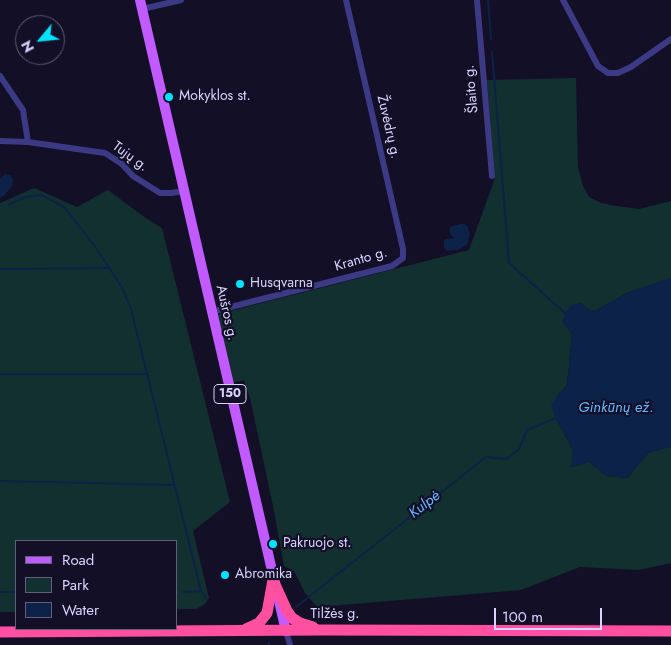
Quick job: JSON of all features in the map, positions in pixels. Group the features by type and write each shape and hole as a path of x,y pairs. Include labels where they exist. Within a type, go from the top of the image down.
{"highway":[{"path":"273,580 292,618 300,623 322,630"},
{"path":"242,631 260,623 267,613 273,580"},
{"name":"Tilžės g.","path":"0,632 322,630 671,631"}],"main road":[{"name":"Aušros g.","path":"141,4 286,631"}],"street":[{"path":"141,4 181,0"},
{"name":"Žuvėdrų g.","path":"346,0 403,249 401,260"},
{"name":"Šlaito g.","path":"477,0 492,176"},
{"path":"563,0 598,66 608,73 618,73 631,67 671,39"},
{"path":"0,76 23,110 28,142"},
{"name":"Tujų g.","path":"0,141 28,142 106,153 122,164 133,176 160,193 171,194 184,191"},
{"name":"Kranto g.","path":"212,312 392,266 401,260"},
{"path":"286,631 290,645"}],"green space":[{"path":"576,78 578,168 583,186 589,197 601,203 616,206 639,209 671,201 671,278 629,292 595,311 580,303 568,329 572,334 567,385 557,396 556,419 573,450 572,467 589,462 607,476 627,478 648,453 671,448 671,563 639,570 580,567 521,590 317,607 305,593 294,571 284,566 250,398 244,380 232,383 215,315 469,250 495,178 487,80"},
{"path":"34,188 77,207 108,190 162,228 230,502 193,531 209,598 205,604 196,609 178,609 178,540 15,540 15,612 0,612 0,203"}],"water":[{"path":"5,174 11,175 12,186 0,198 0,179"},
{"path":"465,224 468,227 470,235 467,245 458,250 447,251 444,248 445,239 454,238 449,232 450,227"},
{"name":"Ginkūnų ež.","path":"671,278 671,448 648,453 627,478 607,476 589,462 571,467 573,450 556,419 551,405 567,385 572,334 562,322 565,313 572,305 580,303 595,311 629,292"}],"waterway":[{"path":"488,0 491,39"},
{"path":"492,52 509,263 565,313"},
{"path":"9,205 25,197 42,195 64,207 94,245 123,289 131,309 201,591"},
{"path":"0,269 110,268"},
{"path":"0,374 146,374"},
{"name":"Kulpė","path":"296,607 486,457 507,459 519,449 527,430 556,418"},
{"path":"0,481 175,485"},
{"path":"183,592 201,591 207,600"},
{"path":"0,592 15,592"}],"place":[{"name":"Mokyklos st.","path":"169,97"},
{"name":"Husqvarna","path":"240,284"},
{"name":"Pakruojo st.","path":"273,544"},
{"name":"Abromika","path":"225,575"}]}
